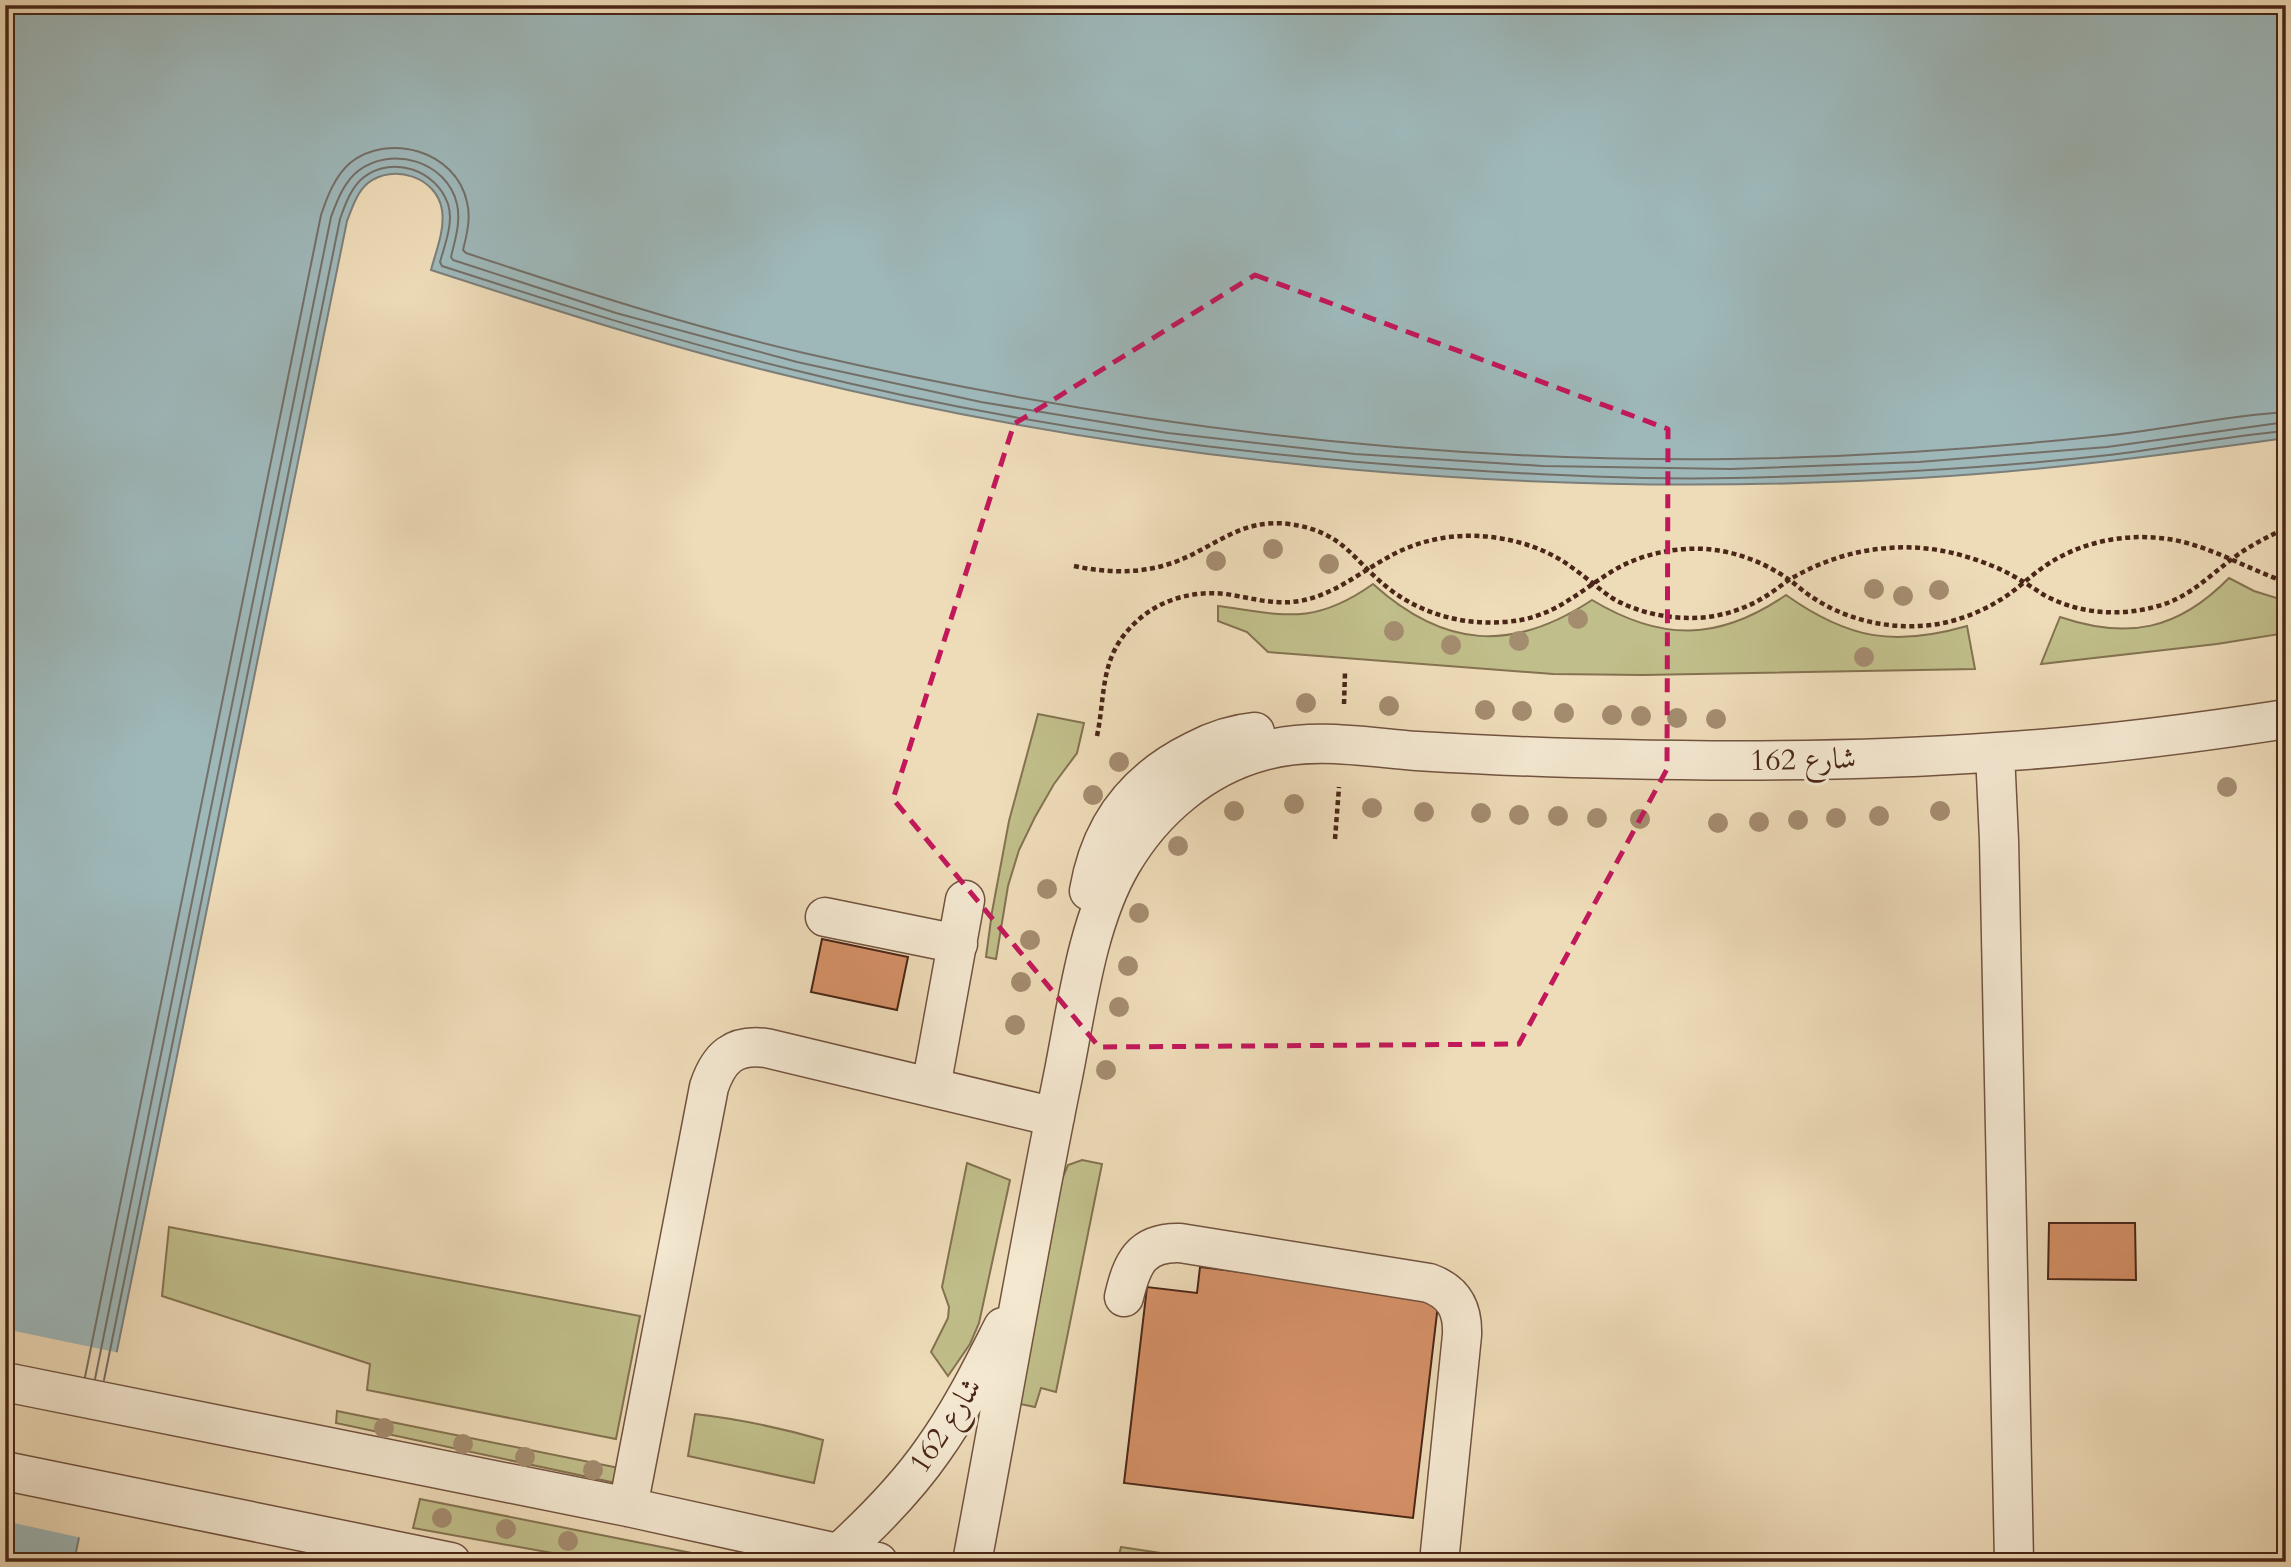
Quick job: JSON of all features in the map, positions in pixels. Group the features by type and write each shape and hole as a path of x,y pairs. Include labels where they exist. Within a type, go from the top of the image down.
{"street":[{"name":"شارع 162","path":"972,1562 1024,1276 1090,947 1107,893 1119,869 1150,824 1169,804 1213,772 1264,751 1318,743 1513,756 1809,760 1995,753 2124,741 2286,719"},
{"path":"1995,753 2014,1562"},
{"path":"931,1087 965,900"},
{"path":"825,917 958,944"},
{"path":"628,1507 709,1087 719,1064 728,1054 753,1046 1055,1117"},
{"path":"1124,1297 1135,1264 1143,1253 1154,1246 1180,1243 1429,1283 1442,1288 1453,1297 1463,1322 1439,1562"},
{"name":"شارع 162","path":"838,1554 890,1505 934,1450 983,1365 1024,1276"},
{"path":"5,1382 628,1507 878,1562"},
{"path":"5,1471 451,1562"}],"path":[{"path":"1074,566 1098,571 1147,569 1183,558 1237,530 1285,524 1310,528 1332,537 1352,551 1392,590 1418,607 1447,618 1478,623 1509,622 1540,615 1568,603 1618,568 1645,556 1675,550 1706,549 1735,554 1763,564 1837,611 1864,621 1892,625 1921,626 1949,622 1976,613 2001,599 2049,563 2077,549 2107,540 2138,537 2169,539 2200,547 2286,582"},
{"path":"1097,736 1102,712 1102,688 1108,664 1119,641 1135,622 1152,610 1190,595 1210,593 1276,602 1301,600 1325,593 1416,544 1443,538 1497,537 1524,543 1549,553 1572,567 1615,599 1640,610 1692,618 1719,615 1744,608 1789,579 1821,563 1854,553 1889,548 1925,548 1960,554 2074,607 2102,613 2131,612 2185,596 2258,541 2286,528"},
{"path":"1343,711 1345,673"},
{"path":"1335,839 1339,780"}],"highlighted area":[{"path":"1255,275 1668,429 1667,769 1519,1044 1099,1047 893,799 1014,424"}],"shaded area":[{"path":"2229,578 2254,591 2286,601 2286,633 2217,644 2041,664 2060,617 2108,628 2151,626 2191,609"},
{"path":"1373,584 1426,621 1452,631 1479,636 1506,635 1534,629 1563,617 1592,600 1618,614 1666,629 1714,628 1761,610 1786,595 1830,621 1872,635 1917,636 1967,626 1975,669 1553,674 1268,652 1247,632 1218,621 1218,606 1280,614 1315,612 1352,597"},
{"path":"1038,714 1084,723 1077,753 1054,784 1019,850 1008,886 996,959 986,957 992,912 1009,821"},
{"path":"1082,1160 1102,1164 1056,1392 1041,1388 1035,1407 1020,1404 1062,1179 1068,1165"},
{"path":"967,1163 1010,1180 979,1323 970,1344 948,1376 931,1352 948,1318 949,1307 942,1287"},
{"path":"169,1227 640,1316 616,1439 367,1390 370,1364 162,1296"},
{"path":"337,1411 619,1468 616,1483 336,1423"},
{"path":"695,1414 760,1424 823,1440 814,1483 688,1456"},
{"path":"420,1499 737,1562 602,1562 413,1528"},
{"path":"1121,1547 1220,1562 1117,1562"}],"water":[{"path":"5,5 2286,5 2286,438 2057,467 1919,478 1777,484 1636,484 1494,479 1352,470 1211,454 1071,434 931,408 793,377 656,341 431,270 442,225 442,210 438,199 432,189 412,177 389,174 378,177 361,191 347,221 74,1562 5,1562"}],"pier":[{"path":"5,1329 120,1353 82,1538 5,1521"}],"building":[{"path":"822,939 908,957 897,1010 811,992"},
{"path":"2049,1223 2135,1223 2136,1280 2048,1279"},
{"path":"1200,1267 1439,1296 1413,1518 1124,1483 1147,1287 1197,1293"}]}
